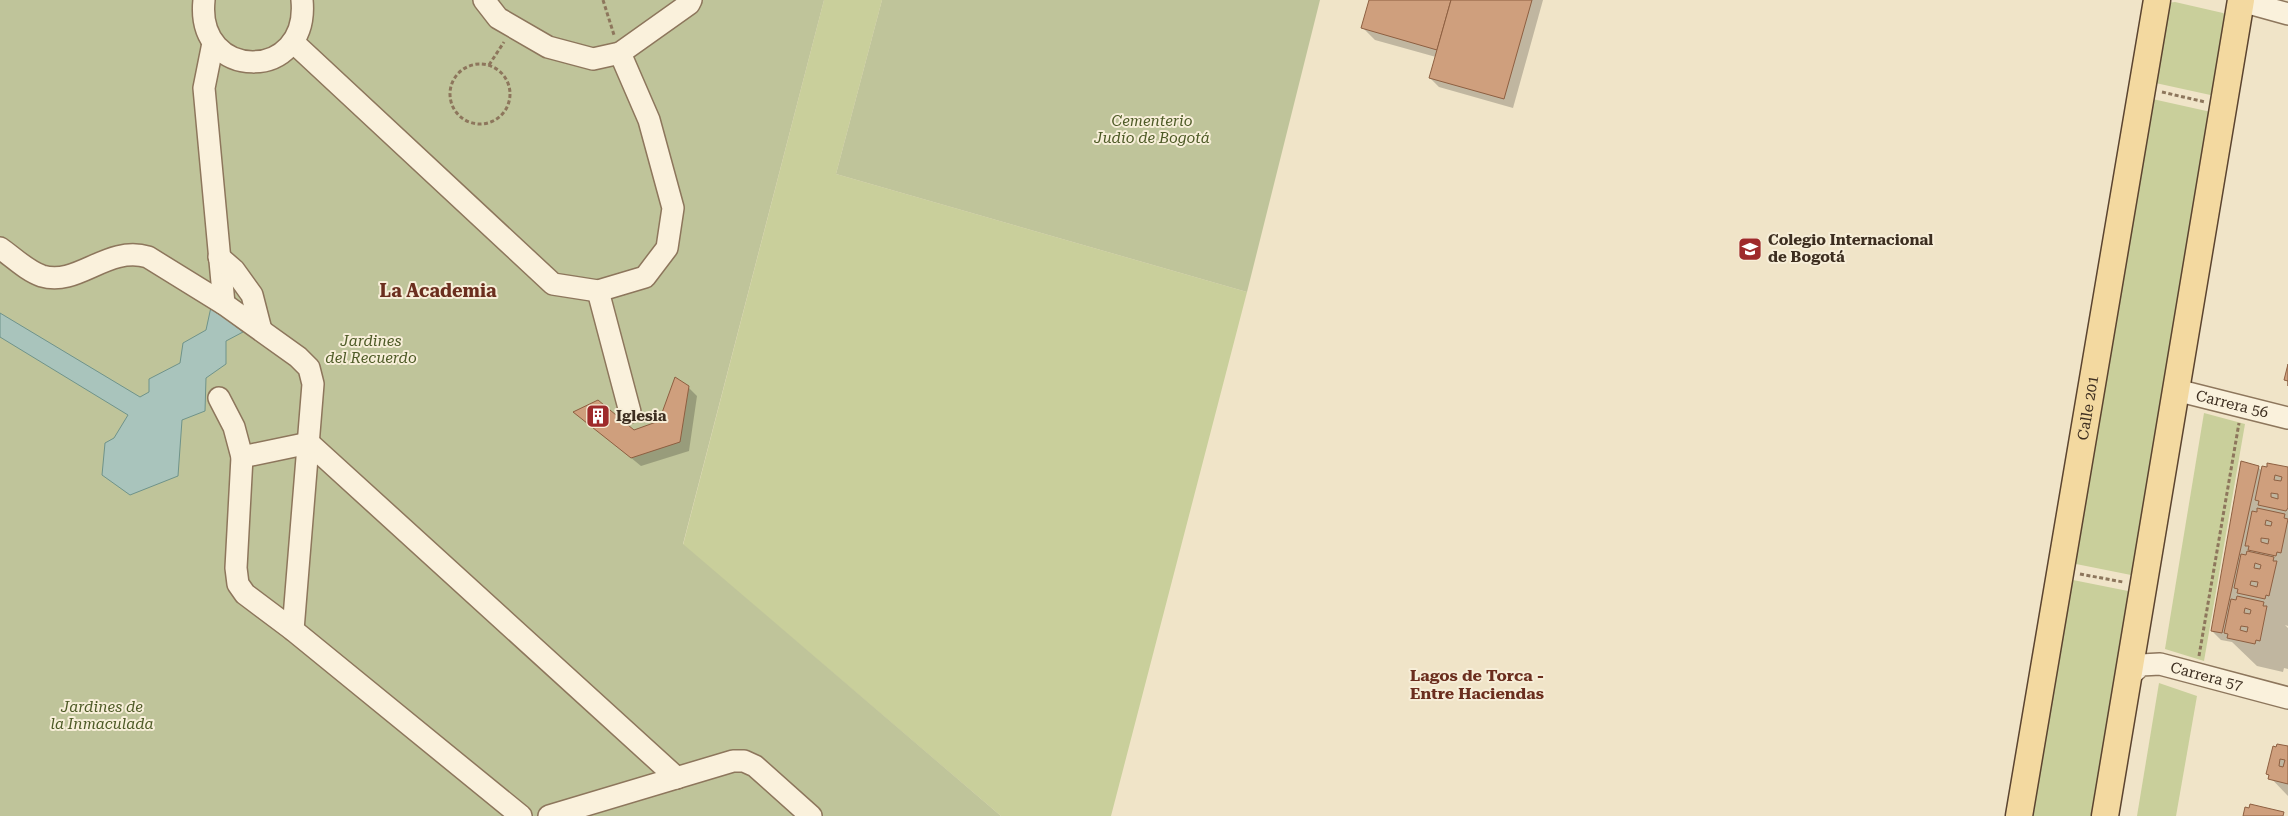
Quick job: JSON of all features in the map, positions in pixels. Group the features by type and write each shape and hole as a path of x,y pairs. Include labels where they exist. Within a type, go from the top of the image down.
{"main road":[{"name":"Calle 201","path":"2019,816 2158,0"},
{"path":"2105,816 2241,1"}],"street":[{"path":"204,0 204,22 213,43 224,54 238,60 253,63 268,60 282,53 293,42 300,29 303,14 302,0"},
{"path":"484,0 498,18 548,47 593,59 620,53 689,4 691,0"},
{"path":"2241,1 2288,14"},
{"path":"293,42 553,284 598,291 645,277 667,248 673,208 650,120 620,53"},
{"path":"213,43 204,88 224,304"},
{"path":"0,248 40,275 52,278 67,276 122,254 135,253 148,257 224,304 298,357 309,368 313,384 293,630"},
{"path":"220,257 234,270 252,296 261,330"},
{"path":"598,291 630,412"},
{"name":"Carrera 56","path":"2176,390 2288,418"},
{"path":"219,398 234,427 242,457 236,568 238,584 245,594 293,630 520,816"},
{"path":"242,457 309,443"},
{"path":"309,443 677,778"},
{"name":"Carrera 57","path":"2128,677 2141,665 2160,664 2288,698"},
{"path":"549,816 733,761 744,761 755,766 811,816"}],"path":[{"path":"603,0 620,53"},
{"path":"489,65 514,27"},
{"path":"480,63 489,65 506,77 510,97 507,107 497,119 483,124 473,124 464,120 452,105 451,86 461,70 480,63"},
{"path":"2159,92 2213,104"},
{"path":"2199,657 2241,415"},
{"path":"2079,574 2125,582"}],"green space":[{"name":"Jardines del Recuerdo","path":"0,0 824,0 683,544 1001,816 0,816"},
{"path":"824,0 882,0 836,174 1247,292 1111,816 1001,816 683,545"},
{"name":"Cementerio Judío de Bogotá","path":"882,0 1320,0 1247,292 836,174"},
{"path":"2175,2 2223,13 2227,16 2215,96 2151,82 2168,3"},
{"path":"2148,98 2211,112 2136,576 2071,563"},
{"path":"2204,413 2245,424 2204,661 2165,649"},
{"path":"2068,579 2133,592 2096,816 2028,816"},
{"path":"2159,683 2197,696 2176,816 2137,816"}],"water":[{"path":"211,307 243,332 226,341 226,364 206,378 205,411 182,420 178,476 130,495 102,475 105,443 114,438 128,415 0,337 0,313 140,397 149,392 149,379 180,363 183,343 206,330"}],"building":[{"path":"1369,0 1451,0 1437,50 1361,28"},
{"path":"1451,0 1532,0 1504,99 1429,78"},
{"path":"2288,364 2288,381 2284,380"},
{"name":"Iglesia","path":"675,377 689,386 680,442 631,458 573,412 598,400 634,430 659,421"},
{"path":"2241,461 2259,466 2222,633 2211,631"},
{"path":"2267,463 2288,467 2288,508 2286,511 2258,505 2259,501 2255,500 2262,466 2267,467","holes":["2275,475 2282,477 2281,481 2274,480","2271,493 2278,494 2278,499 2271,497"]},
{"path":"2257,508 2285,514 2284,518 2288,519 2281,553 2277,552 2276,556 2248,550 2249,546 2245,546 2252,511 2257,512","holes":["2266,520 2272,522 2271,526 2265,525","2261,538 2269,539 2268,544 2261,542"]},
{"path":"2247,551 2274,557 2273,561 2277,561 2269,596 2266,595 2265,599 2237,593 2238,589 2234,588 2241,554 2246,555","holes":["2255,563 2261,565 2260,569 2254,568","2251,581 2258,582 2257,587 2250,585"]},
{"path":"2237,596 2264,602 2263,606 2267,606 2260,641 2256,640 2255,644 2227,638 2228,634 2224,633 2231,599 2236,600","holes":["2245,608 2251,610 2250,614 2244,613","2241,626 2248,627 2247,632 2240,630"]},
{"path":"2277,744 2288,746 2288,784 2268,779 2269,775 2266,774 2273,746 2276,747","holes":["2280,759 2285,760 2283,767 2279,766"]},
{"path":"2250,804 2284,812 2283,816 2243,816 2245,807 2249,808"}],"place":[{"name":"Colegio Internacional de Bogotá","path":"1750,249"},
{"name":"Iglesia","path":"598,416"}],"district":[{"name":"La Academia","path":"438,290"},
{"name":"Lagos de Torca - Entre Haciendas","path":"1477,684"}],"park label":[{"name":"Jardines de la Inmaculada","path":"102,716"}]}
